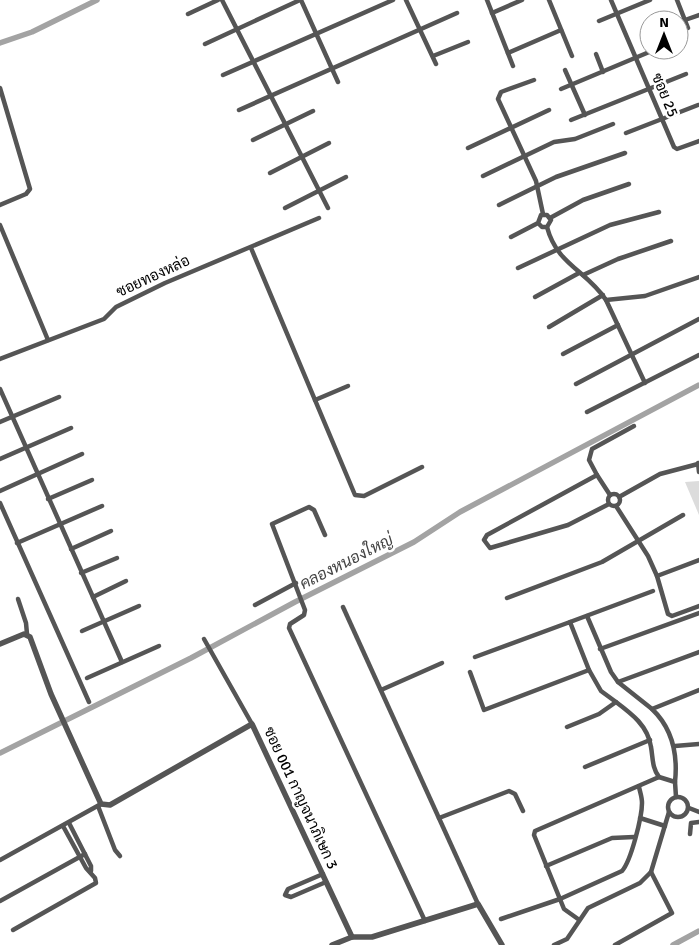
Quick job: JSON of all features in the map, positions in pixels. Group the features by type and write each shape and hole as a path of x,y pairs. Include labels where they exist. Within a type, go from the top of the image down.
{"street":[{"path":"188,14 218,0"},
{"path":"222,0 328,208"},
{"path":"205,44 300,0 338,82"},
{"path":"223,75 393,0"},
{"path":"406,0 436,64"},
{"path":"487,0 513,66"},
{"path":"492,13 522,0"},
{"path":"549,0 572,56"},
{"name":"ซอย 25","path":"611,0 661,119 676,149 699,141"},
{"path":"598,21 650,0"},
{"path":"239,110 270,94 457,13"},
{"path":"508,53 561,30"},
{"path":"433,56 468,42"},
{"path":"596,54 603,72"},
{"path":"561,89 639,57"},
{"path":"565,70 584,115"},
{"path":"571,120 686,74"},
{"path":"534,80 499,93 499,104 525,155 538,186 543,214"},
{"path":"0,88 30,189 26,194 0,205"},
{"path":"626,133 698,106"},
{"path":"253,140 313,110"},
{"path":"468,148 549,110"},
{"path":"483,176 554,142 575,139 613,124"},
{"path":"270,172 329,143"},
{"path":"499,205 538,186 626,153"},
{"path":"285,208 346,177"},
{"path":"550,218 582,200 630,184"},
{"path":"518,268 555,249 610,225 659,212"},
{"path":"543,214 550,218"},
{"path":"511,237 538,222 538,218 543,214"},
{"name":"ซอยทองหล่อ","path":"0,359 104,319 116,307 130,300 319,218"},
{"path":"546,227 550,224 550,218"},
{"path":"538,222 542,227 546,227"},
{"path":"0,225 48,340"},
{"path":"546,227 555,249 603,295 645,383"},
{"path":"535,297 581,274 618,259 672,242"},
{"path":"251,248 355,495 364,496 422,467"},
{"path":"606,300 645,296 699,277"},
{"path":"549,327 603,295"},
{"path":"576,384 699,320"},
{"path":"563,354 618,325"},
{"path":"587,412 699,355"},
{"path":"315,400 348,386"},
{"path":"0,389 122,662"},
{"path":"0,422 59,397"},
{"path":"610,495 589,460 592,448 634,426"},
{"path":"0,459 71,428"},
{"path":"0,491 82,454"},
{"path":"619,497 660,474 698,463 699,472"},
{"path":"597,475 487,535 484,540 490,548 568,525 609,504 616,506 639,540 657,576 669,615 699,606"},
{"path":"48,498 92,480"},
{"path":"610,495 616,494 619,497"},
{"path":"609,504 610,495"},
{"path":"616,506 620,501 619,497"},
{"path":"0,503 16,543 89,702"},
{"path":"16,543 102,506"},
{"path":"325,535 314,510 309,507 272,524 272,530 300,593 305,614 290,624 289,630 425,920"},
{"path":"507,598 602,562 683,515"},
{"path":"71,549 111,531"},
{"path":"81,573 117,558"},
{"path":"657,576 699,560"},
{"path":"93,597 126,581"},
{"path":"255,605 296,583"},
{"path":"475,657 653,591"},
{"path":"18,599 26,622 27,634 30,637 61,716 100,805 115,850 120,856"},
{"path":"82,631 139,606"},
{"path":"343,607 478,904 502,945"},
{"path":"600,649 699,613"},
{"path":"587,616 600,649 618,682 661,717 675,746 676,797"},
{"path":"570,622 601,691 638,719 650,740 654,768 659,777"},
{"path":"0,644 27,634"},
{"path":"205,641 252,724"},
{"path":"87,678 159,646"},
{"path":"618,682 699,652"},
{"path":"381,690 442,663"},
{"path":"470,672 482,707 488,710 590,670"},
{"path":"652,709 699,690"},
{"path":"567,727 599,714 616,702"},
{"name":"ซอย 001 กาญจนาภิเษก 3","path":"100,805 110,804 252,724 352,937"},
{"path":"586,767 650,740"},
{"path":"675,746 699,744"},
{"path":"578,919 566,912 546,866 534,835 535,832 659,777 676,782"},
{"path":"501,919 560,899 622,871 627,863 640,818 642,802 639,787"},
{"path":"439,818 509,791 515,794 523,810"},
{"path":"554,945 560,944 567,938 578,919 588,908 640,883 651,872 669,812 669,802 676,797 684,799 689,808 699,812"},
{"path":"0,860 100,805"},
{"path":"669,812 673,817 680,818 686,815 689,808"},
{"path":"640,818 665,826"},
{"path":"690,834 691,823 699,822"},
{"path":"13,930 96,883 85,854 69,823"},
{"path":"63,826 86,868 91,871"},
{"path":"546,866 612,838 634,837"},
{"path":"0,901 85,854"},
{"path":"616,945 622,940 672,915 672,911 651,872"},
{"path":"322,874 288,890 285,895 291,898 326,882"},
{"path":"332,945 352,937 372,937 478,904"}],"shaded area":[{"path":"699,481 699,515 685,482"}],"waterway":[{"path":"0,43 32,32 97,0"},
{"name":"คลองหนองใหญ่","path":"0,753 191,658 295,602 414,542 460,512 699,385"},
{"path":"673,945 699,931"}]}
